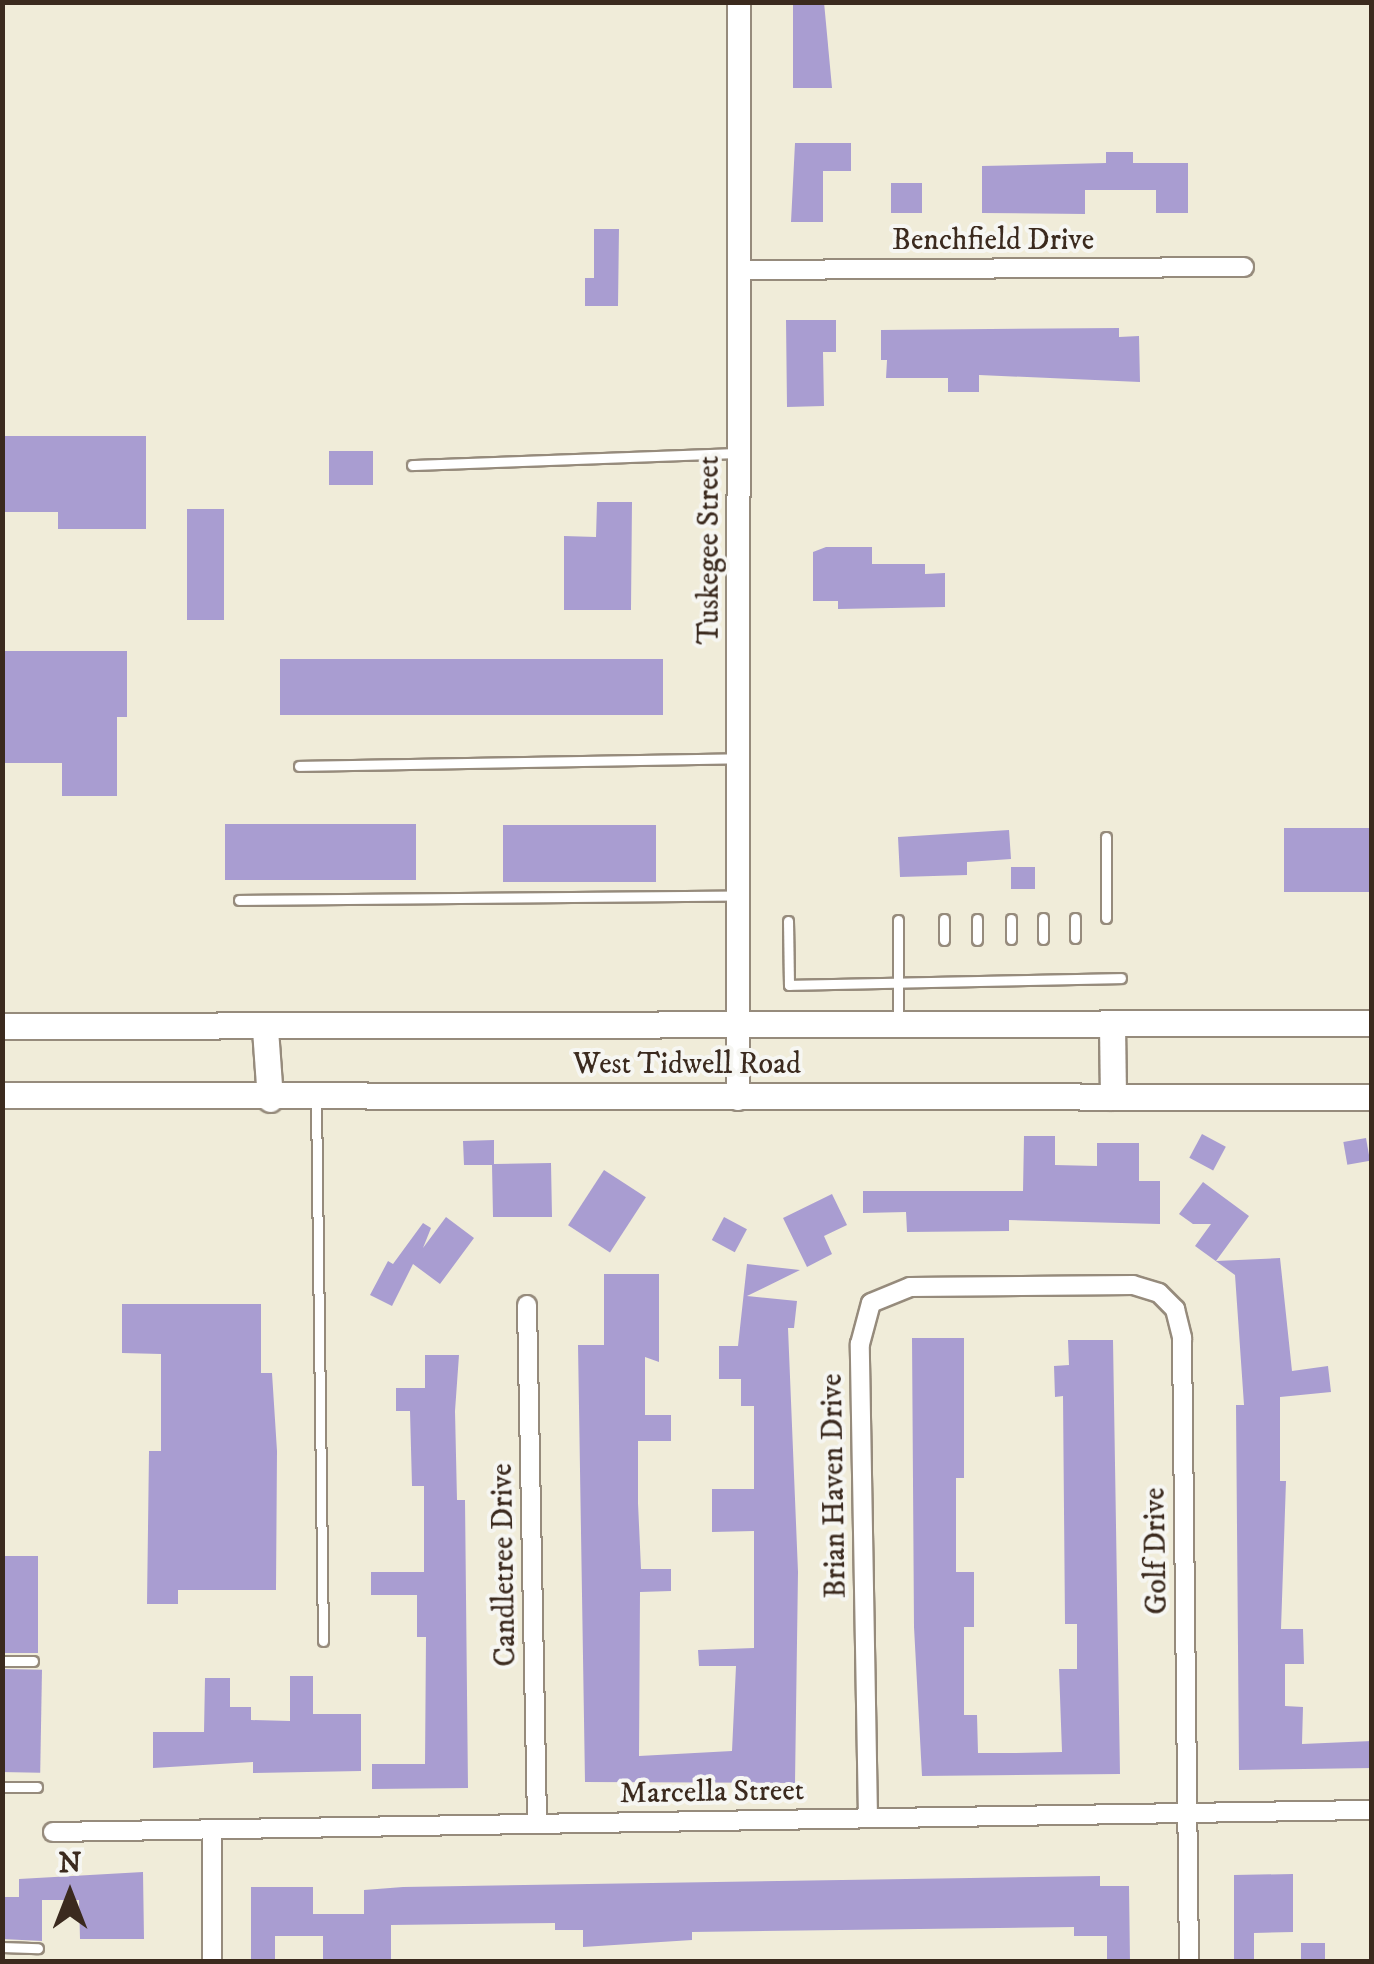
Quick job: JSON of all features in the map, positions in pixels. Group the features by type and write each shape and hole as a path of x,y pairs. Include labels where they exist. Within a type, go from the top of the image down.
{"main road":[{"name":"West Tidwell Road","path":"2,1026 738,1029 1372,1022"},
{"path":"1112,1025 1113,1097"},
{"path":"264,1028 270,1098"},
{"name":"West Tidwell Road","path":"2,1096 1372,1097"}],"street":[{"name":"Tuskegee Street","path":"738,1098 740,2"},
{"name":"Benchfield Drive","path":"742,270 1244,267"},
{"name":"Golf Drive","path":"1015,1286 1133,1285 1159,1293 1175,1309 1182,1338 1189,1962"},
{"name":"Brian Haven Drive","path":"868,1818 863,1321 871,1303 887,1292 1015,1286"},
{"name":"Candletree Drive","path":"527,1305 537,1823"},
{"name":"Marcella Street","path":"53,1832 1372,1810"},
{"path":"212,1830 212,1962"}],"lane":[{"path":"412,465 741,453"},
{"path":"299,766 739,758"},
{"path":"1106,838 1106,918"},
{"path":"239,900 738,896"},
{"path":"1042,918 1042,939"},
{"path":"1075,918 1075,938"},
{"path":"944,919 944,940"},
{"path":"977,919 977,940"},
{"path":"1010,919 1010,939"},
{"path":"898,920 898,1028"},
{"path":"788,921 789,985 898,985 944,978 1120,978"},
{"path":"1075,962 1076,978"},
{"path":"944,964 944,978"},
{"path":"978,965 978,978"},
{"path":"1010,965 1010,978"},
{"path":"1042,966 1042,978"},
{"path":"316,1096 324,1641"},
{"path":"2,1660 32,1661"},
{"path":"2,1787 37,1787"},
{"path":"2,1947 38,1948"}],"building":[{"path":"793,2 824,2 832,88 793,88"},
{"path":"795,143 851,143 851,171 823,171 823,222 791,222"},
{"path":"1106,152 1133,152 1133,163 1188,163 1188,213 1156,213 1156,190 1085,190 1085,214 982,213 982,166 1106,163"},
{"path":"891,183 922,183 922,213 891,213"},
{"path":"594,229 619,229 618,306 585,306 585,278 594,278"},
{"path":"786,320 836,320 836,352 823,352 824,406 787,407"},
{"path":"1119,328 1119,337 1139,336 1140,382 979,375 979,392 948,392 948,378 886,378 887,360 881,360 881,330"},
{"path":"2,436 146,436 146,529 58,529 58,512 2,512"},
{"path":"329,451 373,451 373,485 329,485"},
{"path":"597,502 632,502 631,610 564,610 564,536 596,537"},
{"path":"187,509 224,509 224,620 187,620"},
{"path":"826,547 872,547 872,564 925,564 925,574 945,573 945,607 838,609 838,601 813,601 813,552"},
{"path":"2,651 127,651 127,717 117,717 117,796 62,796 62,763 2,763"},
{"path":"280,659 663,659 663,715 280,715"},
{"path":"225,824 416,824 416,880 225,880"},
{"path":"503,825 656,825 656,882 503,882"},
{"path":"1284,828 1372,828 1372,892 1284,892"},
{"path":"1009,830 1011,859 967,862 967,875 900,877 898,837"},
{"path":"1011,867 1035,867 1035,889 1011,889"},
{"path":"1202,1134 1226,1147 1213,1171 1189,1158"},
{"path":"1024,1136 1055,1136 1055,1165 1097,1166 1097,1143 1139,1143 1139,1181 1160,1181 1160,1224 1009,1220 1009,1231 907,1232 906,1212 863,1213 863,1191 1023,1191"},
{"path":"1366,1138 1370,1161 1347,1165 1343,1142"},
{"path":"494,1140 494,1164 551,1163 552,1217 493,1217 492,1165 464,1165 463,1141"},
{"path":"604,1170 646,1197 610,1253 568,1225"},
{"path":"1203,1182 1249,1216 1216,1261 1280,1258 1292,1371 1328,1366 1331,1392 1280,1397 1280,1481 1286,1481 1281,1629 1303,1629 1304,1664 1285,1664 1285,1706 1303,1707 1302,1744 1372,1741 1372,1768 1239,1770 1236,1405 1244,1405 1235,1275 1195,1246 1211,1224 1193,1224 1179,1214"},
{"path":"832,1194 847,1225 824,1236 832,1254 807,1267 783,1218"},
{"path":"446,1217 474,1238 440,1284 413,1264 392,1306 370,1295 388,1261 393,1264 423,1223 431,1228 423,1248"},
{"path":"724,1217 747,1229 735,1252 712,1240"},
{"path":"747,1264 800,1270 747,1296 797,1301 794,1328 788,1328 798,1572 795,1783 585,1782 578,1345 604,1345 604,1274 659,1274 659,1362 645,1357 645,1415 671,1415 671,1441 638,1441 638,1503 641,1569 671,1569 671,1591 640,1592 639,1756 732,1751 736,1666 699,1666 698,1650 754,1648 754,1531 712,1532 712,1489 754,1489 754,1406 741,1406 741,1379 719,1379 719,1346 738,1346"},
{"path":"122,1304 261,1304 261,1373 272,1373 277,1451 276,1590 178,1590 178,1604 147,1604 149,1451 161,1451 161,1354 122,1353"},
{"path":"912,1338 964,1338 964,1478 956,1478 956,1572 974,1572 974,1627 964,1627 964,1715 977,1715 978,1753 1062,1752 1059,1669 1077,1669 1077,1624 1065,1624 1063,1396 1055,1397 1054,1366 1069,1365 1068,1340 1113,1340 1120,1774 922,1776 914,1627"},
{"path":"425,1355 459,1355 455,1411 457,1500 465,1500 468,1788 372,1789 372,1764 425,1764 426,1637 417,1637 417,1595 371,1595 371,1572 424,1572 424,1486 412,1486 410,1411 396,1411 396,1388 425,1388"},
{"path":"2,1556 38,1556 38,1653 2,1653"},
{"path":"2,1669 42,1670 40,1773 2,1772"},
{"path":"290,1676 313,1676 313,1714 361,1714 361,1771 253,1773 253,1762 153,1768 153,1732 204,1732 205,1678 230,1678 230,1707 251,1707 251,1720 290,1721"},
{"path":"143,1872 144,1939 80,1939 79,1900 42,1900 42,1941 2,1939 2,1897 19,1897 19,1879"},
{"path":"1293,1874 1293,1932 1254,1933 1254,1961 1234,1961 1234,1875"},
{"path":"1100,1876 1100,1886 1129,1886 1130,1962 1107,1962 1107,1936 1074,1936 1074,1927 692,1932 692,1940 583,1947 583,1930 555,1930 555,1923 391,1925 391,1962 323,1962 323,1936 275,1936 275,1962 251,1962 251,1887 313,1887 313,1914 364,1914 364,1890 403,1887"},
{"path":"1301,1943 1325,1943 1325,1962 1301,1962"}]}
